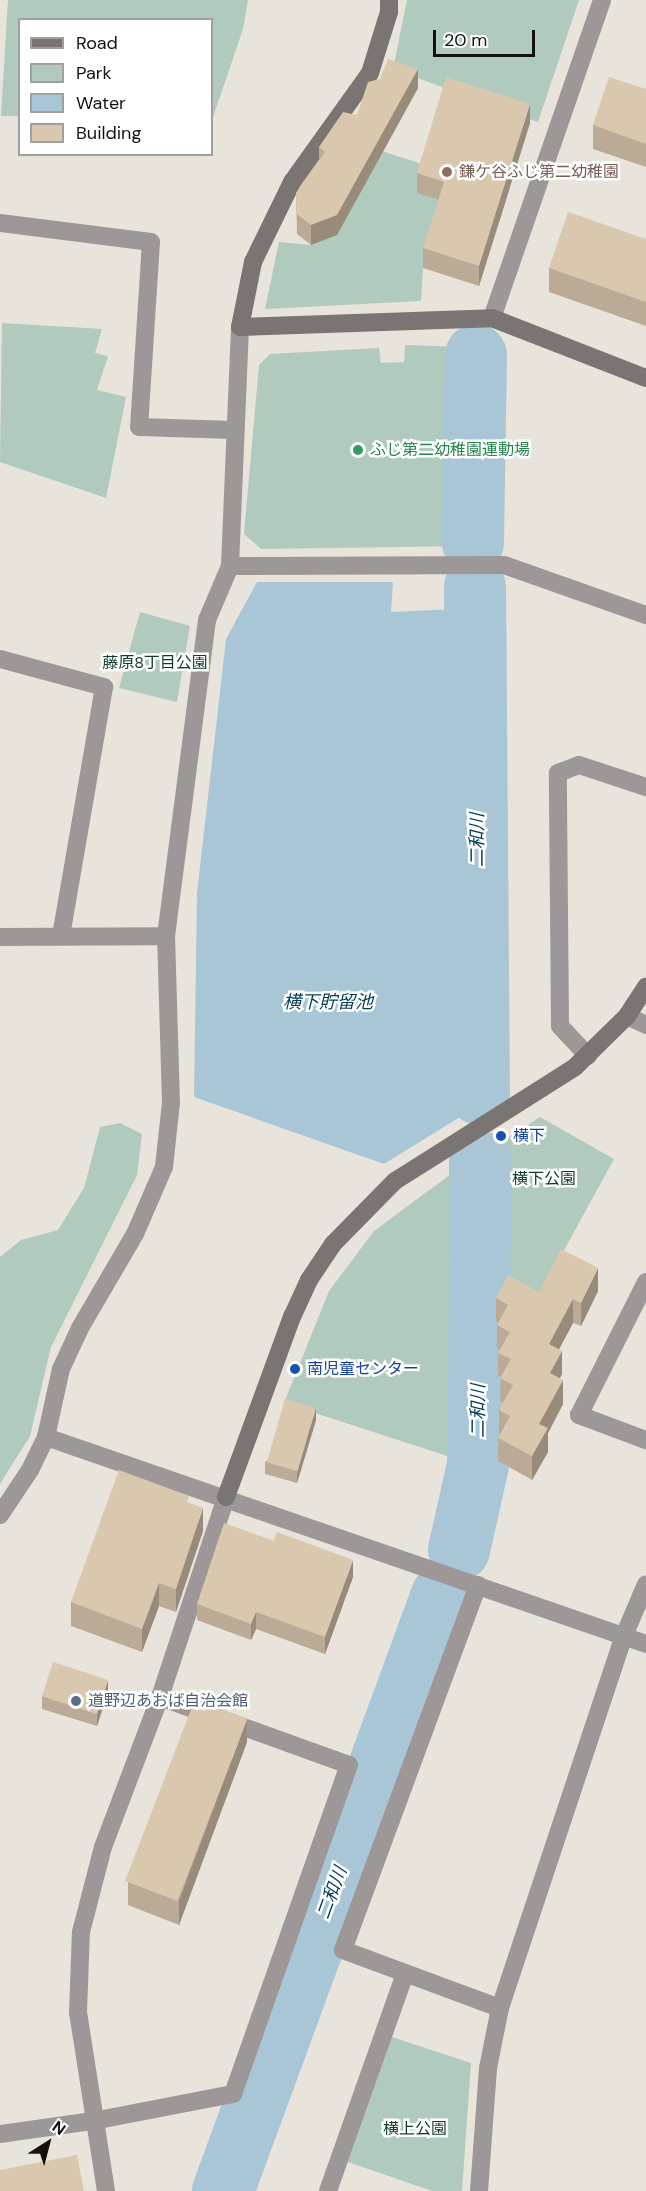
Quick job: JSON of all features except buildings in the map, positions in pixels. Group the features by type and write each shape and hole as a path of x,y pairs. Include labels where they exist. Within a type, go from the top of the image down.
{"street":[{"path":"0,1515 30,1470 46,1437 61,1369 80,1328 135,1234 164,1167 171,1103 166,936 207,620 230,566 233,429 240,327 253,262 292,182 370,73 389,12 389,0"},
{"path":"492,318 602,0"},
{"path":"0,223 151,242 140,427 233,429"},
{"path":"240,327 492,318 646,378"},
{"path":"230,566 504,565 646,615"},
{"path":"0,658 104,687 61,936"},
{"path":"588,1056 560,1026 558,773 579,765 646,787"},
{"path":"0,937 166,936"},
{"path":"106,2191 93,2121 78,2012 81,1932 103,1847 160,1697 226,1497 309,1280 333,1244 374,1200 454,1143 497,1118 588,1056 627,1016 646,987"},
{"path":"627,1016 646,1025"},
{"path":"646,1282 579,1415 646,1440"},
{"path":"46,1437 226,1497 646,1644"},
{"path":"472,1583 343,1950 500,2008"},
{"path":"479,2191 488,2068 500,2008 624,1636 646,1584"},
{"path":"0,2134 93,2121 233,2094 349,1765 160,1697"},
{"path":"328,2191 405,1973"}],"green space":[{"path":"8,0 248,0 243,29 213,117 213,18 18,18 18,116 1,116"},
{"path":"407,0 579,0 538,122 393,69"},
{"path":"382,151 425,165 444,201 423,268 421,301 265,309 279,242 311,245 337,235"},
{"path":"2,323 102,329 95,353 108,356 97,390 126,397 106,498 0,462"},
{"name":"ふじ第二幼稚園運動場","path":"405,345 464,347 466,546 261,549 244,534 259,365 270,354 379,348 381,363 404,362"},
{"name":"藤原8丁目公園","path":"140,612 190,626 177,702 119,688"},
{"name":"横下公園","path":"540,1117 614,1159 534,1305 492,1283 492,1148"},
{"path":"120,1123 142,1134 137,1175 51,1347 30,1436 0,1484 0,1257 21,1240 58,1230 84,1188 100,1127"},
{"name":"横下公園","path":"466,1163 472,1464 284,1403 329,1291 374,1231"},
{"name":"横上公園","path":"392,2037 471,2063 462,2191 432,2191 348,2162"}],"water":[{"name":"横下貯留池","path":"257,582 393,582 391,612 456,609 465,1114 384,1164 194,1097 197,893 226,639"}],"waterway":[{"name":"二和川","path":"473,543 476,355"},
{"name":"二和川","path":"475,587 479,1094"},
{"name":"二和川","path":"480,1162 480,1252"},
{"name":"二和川","path":"459,1550 478,1465 480,1270"},
{"name":"二和川","path":"223,2191 442,1595"}],"place":[{"name":"鎌ケ谷ふじ第二幼稚園","path":"447,172"},
{"name":"ふじ第二幼稚園運動場","path":"358,450"},
{"name":"横下","path":"501,1136"},
{"name":"南児童センター","path":"295,1369"},
{"name":"道野辺あおば自治会館","path":"76,1701"}]}
